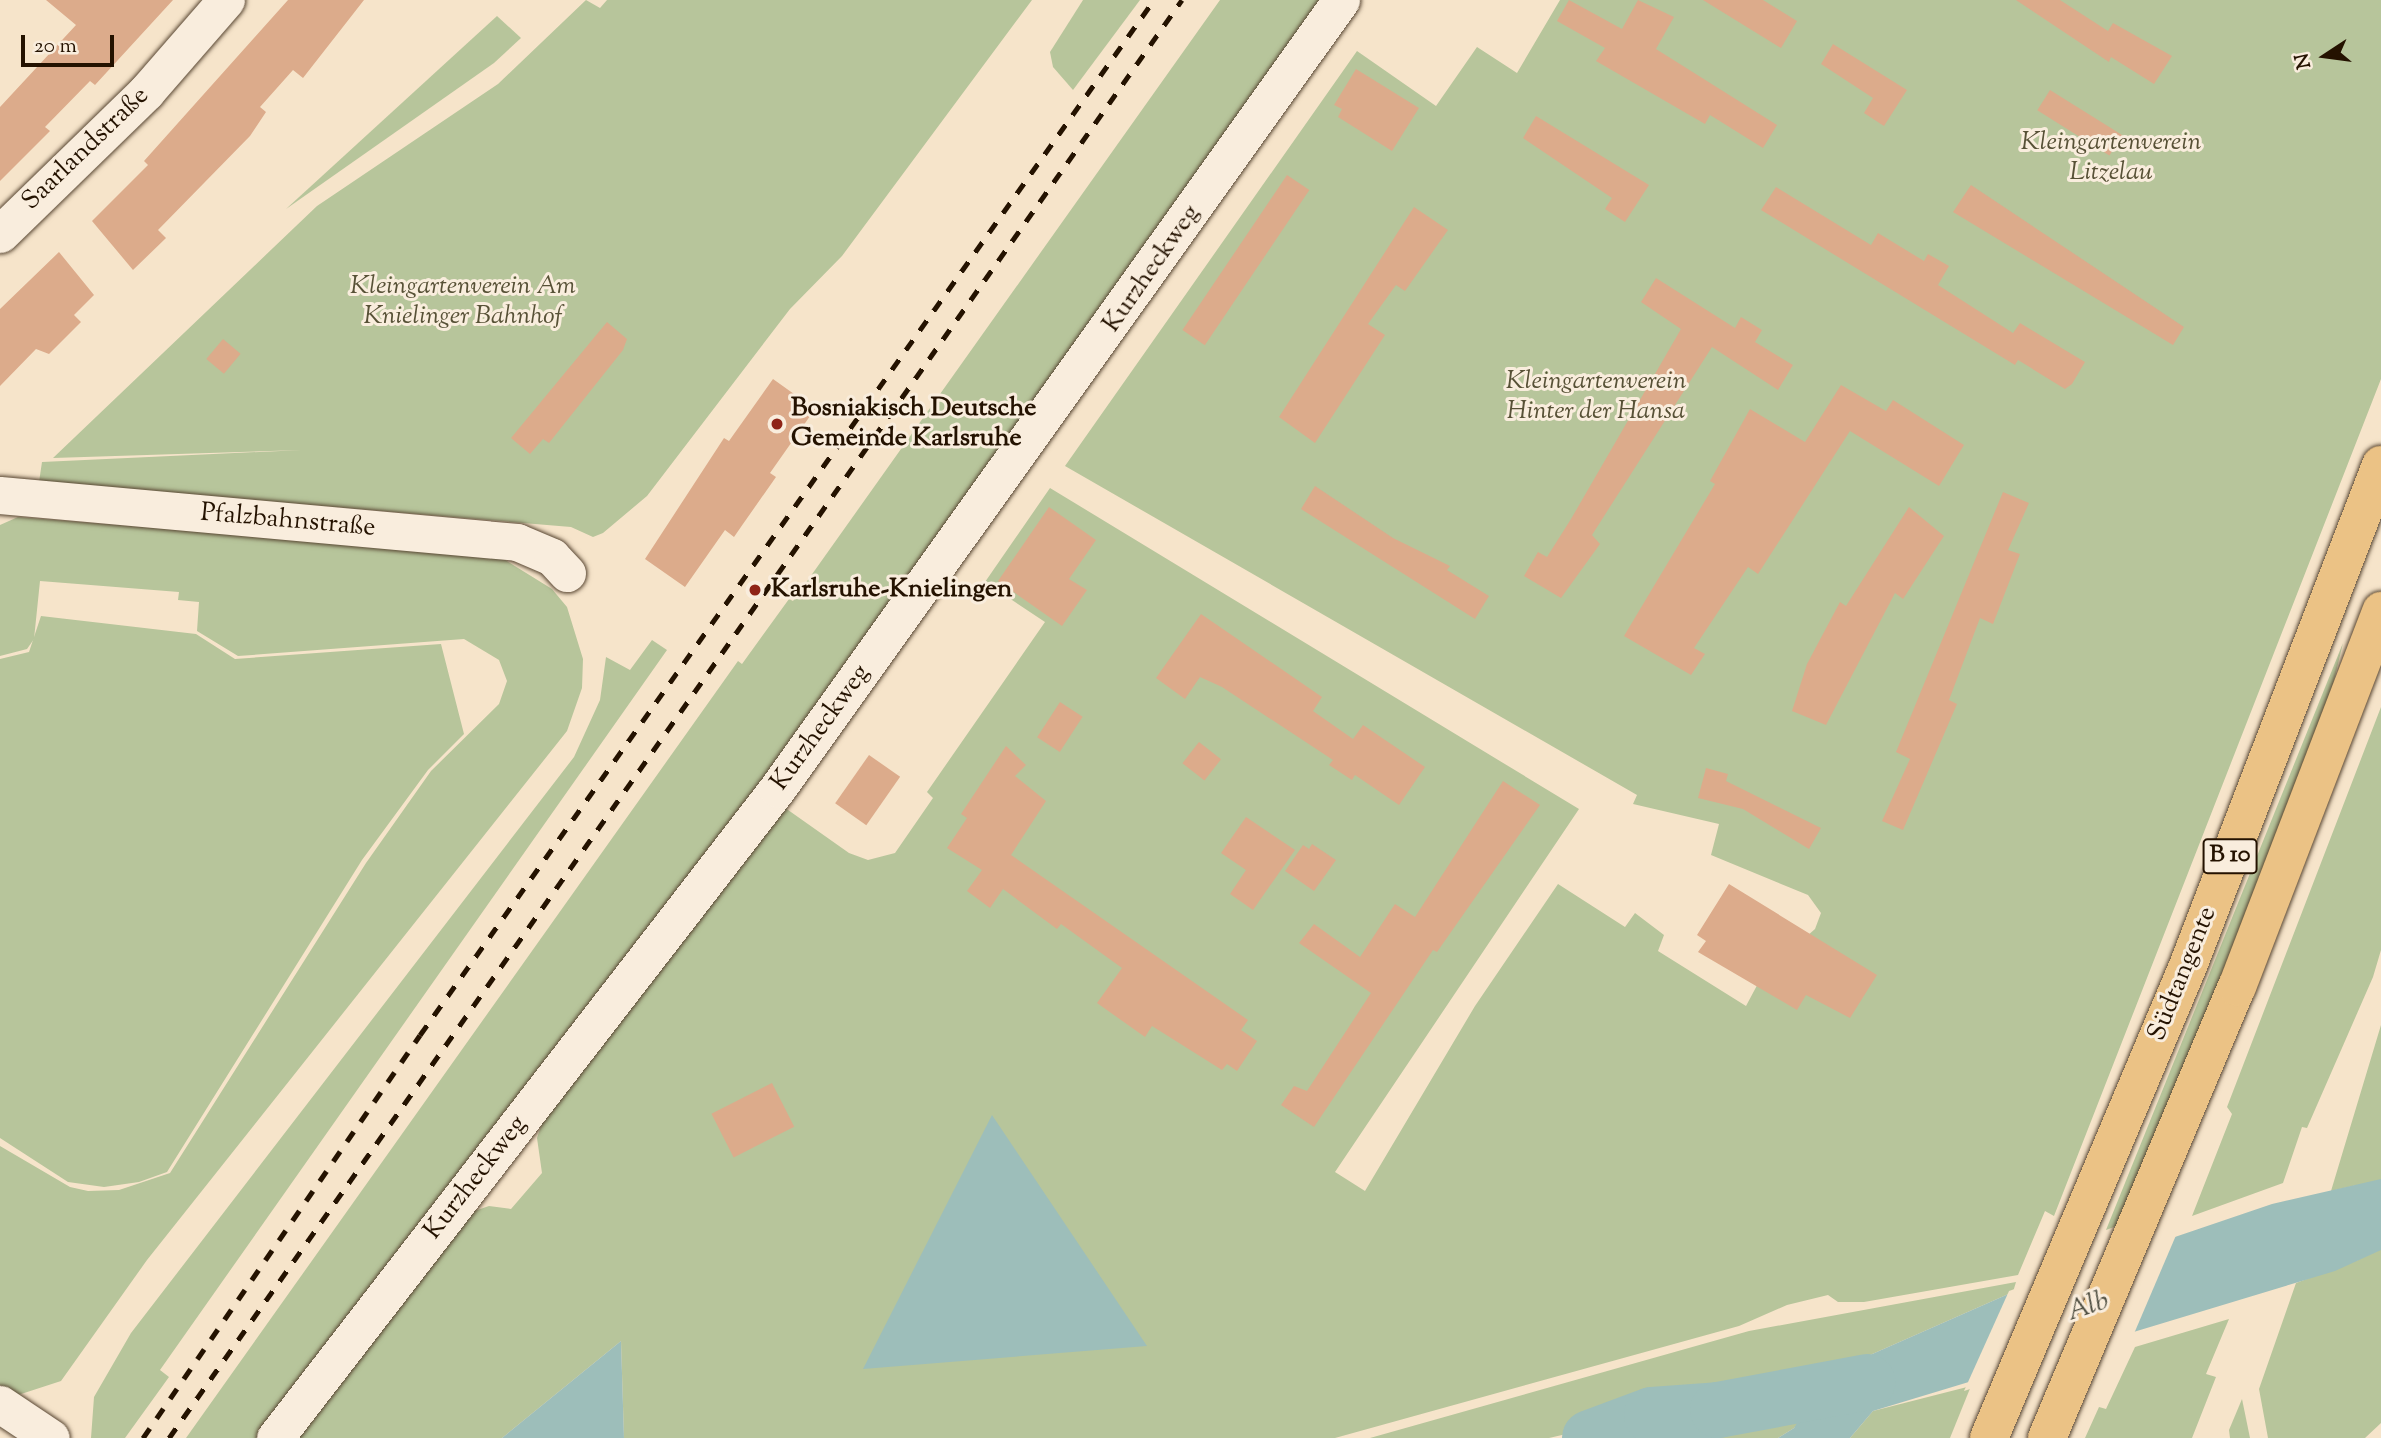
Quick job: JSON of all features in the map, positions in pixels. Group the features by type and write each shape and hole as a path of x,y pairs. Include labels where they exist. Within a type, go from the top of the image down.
{"highway":[{"name":"Südtangente","path":"1989,1438 2188,966 2381,465"},
{"name":"Südtangente","path":"2047,1438 2143,1219 2381,611"}],"street":[{"name":"Saarlandstraße","path":"0,234 145,92 226,0"},
{"name":"Kurzheckweg","path":"275,1438 776,789 1341,0"},
{"name":"Pfalzbahnstraße","path":"0,495 517,542 552,558 567,573"},
{"path":"0,1404 51,1438"}],"green space":[{"name":"Kleingartenverein Am Knielinger Bahnhof","path":"586,0 600,8 607,0 1032,0 842,256 790,309 647,496 603,533 593,537 571,527 39,482 42,462 302,450 53,458 317,206 498,84"},
{"path":"1083,0 1140,0 1073,90 1053,67 1050,52"},
{"path":"1220,0 1319,0 1004,447 625,967 261,1438 186,1438 738,661 742,664 789,599 793,601"},
{"path":"1560,0 2381,0 2381,379 2054,1216 2045,1211 2018,1275 1864,1302 1838,1302 1828,1295 1787,1305 1739,1326 1335,1438 624,1438 621,1341 502,1438 291,1438 466,1214 489,1206 511,1209 542,1173 537,1138 544,1117 781,805 849,853 868,860 895,853 933,798 927,792 1045,622 985,582 1050,488 1579,809 1335,1172 1365,1191 1475,1006 1558,884 1625,927 1635,913 1664,935 1658,951 1746,1006 1762,976 1815,929 1821,913 1808,895 1711,855 1719,824 1633,804 1637,795 1065,466 1357,51 1436,106 1477,47 1517,73"},
{"path":"497,16 521,38 494,63 286,209"},
{"path":"18,517 497,555 552,589 567,607 583,659 582,688 567,731 147,1260 61,1381 18,1395 0,1385 0,1146 70,1187 88,1191 119,1190 170,1173 366,863 431,771 499,704 507,681 499,660 464,639 238,656 197,631 199,602 178,600 179,592 40,581 34,639 27,649 0,656 0,525"},
{"path":"41,616 196,634 235,659 441,644 464,734 428,770 362,860 167,1172 139,1182 104,1187 68,1182 0,1138 0,659 29,652"},
{"path":"652,640 667,650 160,1370 169,1377 125,1438 91,1438 94,1397 131,1333 574,757 600,700 606,657 630,670"},
{"path":"2343,643 2329,701 2223,974 2122,1224 2106,1230"},
{"path":"2381,707 2381,950 2373,977 2307,1128 2302,1127 2283,1183 2192,1216 2232,1114 2227,1107"},
{"path":"2381,1025 2381,1423 2365,1438 2268,1438 2259,1389 2296,1283 2358,1260 2357,1185 2331,1191"},
{"path":"2016,1282 2013,1292 1845,1366 1794,1428 1778,1438 1595,1438 1575,1432 1549,1438 1370,1438 1749,1331"},
{"path":"2229,1319 2206,1374 2216,1377 2192,1438 2085,1438 2099,1407 2106,1409 2135,1347"},
{"path":"1971,1386 1950,1438 1850,1438 1873,1411"},
{"path":"2242,1399 2250,1438 2230,1438 2229,1430"}],"water":[{"path":"992,1115 1147,1346 863,1369"},
{"name":"Alb","path":"2381,1179 2381,1250 2335,1271 1873,1411 1850,1438 1778,1438 1794,1428 1816,1390 1845,1366 2013,1292 2272,1204"},
{"path":"621,1341 624,1438 502,1438"}],"pier":[{"path":"2177,1233 2133,1336 1964,1391 2009,1291"}],"building":[{"path":"46,0 173,0 95,85 90,81 45,127 50,131 0,181 0,107 76,25"},
{"path":"288,0 364,0 303,78 293,70 260,107 266,112 250,136 158,230 166,238 133,270 92,221 148,165 144,161"},
{"path":"1569,0 1622,29 1638,0 1674,17 1656,49 1777,125 1763,148 1710,115 1705,124 1596,61 1605,48 1557,21"},
{"path":"1703,0 1763,0 1797,21 1781,48"},
{"path":"2016,0 2060,0 2108,31 2113,23 2172,56 2154,84 2111,57 2109,62"},
{"path":"1833,44 1907,90 1884,126 1864,113 1873,98 1821,64"},
{"path":"1356,69 1419,108 1392,151 1338,117 1342,109 1334,105"},
{"path":"2050,90 2122,135 2109,155 2037,110"},
{"path":"1536,116 1649,185 1625,222 1605,209 1612,198 1523,138"},
{"path":"1287,175 1309,190 1205,345 1182,330"},
{"path":"1971,185 2184,327 2173,345 1953,212"},
{"path":"1776,187 1871,245 1878,233 1924,261 1928,254 1949,266 1938,285 2013,333 2020,323 2085,362 2072,384 2065,389 2018,360 2015,365 1761,210"},
{"path":"1414,207 1448,230 1405,291 1396,285 1368,324 1385,335 1315,443 1279,417"},
{"path":"59,252 94,295 74,315 81,322 49,354 36,349 0,386 0,309"},
{"path":"1656,278 1735,328 1741,317 1762,330 1755,342 1793,365 1778,390 1712,347 1592,535 1600,544 1561,598 1524,576 1538,552 1547,557 1681,329 1641,302"},
{"path":"607,322 627,339 623,350 549,443 543,439 530,454 511,438"},
{"path":"223,339 241,354 224,374 206,359"},
{"path":"773,379 815,409 770,473 776,477 734,537 725,530 685,587 645,559 724,438 729,441"},
{"path":"1841,385 1886,411 1893,400 1964,445 1939,486 1850,431 1758,574 1748,567 1694,648 1705,654 1691,675 1624,636 1715,484 1710,481 1750,409 1805,442"},
{"path":"1315,486 1393,538 1450,566 1447,570 1489,596 1475,619 1301,509"},
{"path":"2003,492 2029,503 2008,550 2020,554 1993,624 1980,618 1949,700 1957,704 1903,830 1882,821 1910,759 1896,752"},
{"path":"1049,507 1096,540 1069,579 1087,590 1062,626 998,581"},
{"path":"1909,507 1944,536 1903,599 1895,593 1826,725 1792,711 1807,664 1840,602 1846,606"},
{"path":"1201,614 1322,697 1313,711 1353,739 1363,725 1425,767 1399,805 1355,775 1352,780 1329,765 1333,760 1222,687 1200,677 1185,699 1156,678"},
{"path":"1060,702 1083,717 1060,752 1037,737"},
{"path":"1199,742 1221,759 1204,781 1182,763"},
{"path":"1006,746 1026,765 1015,776 1046,801 1011,855 1248,1020 1241,1030 1257,1041 1237,1071 1227,1064 1222,1070 1152,1026 1145,1037 1097,1003 1122,968 1061,924 1057,929 1003,889 990,908 967,891 982,870 947,848 967,818 961,814"},
{"path":"869,755 900,777 866,825 835,803"},
{"path":"1706,768 1728,774 1726,781 1821,828 1809,849 1743,809 1698,798"},
{"path":"1503,781 1540,805 1437,952 1433,950 1314,1127 1281,1105 1294,1086 1307,1091 1371,993 1299,943 1314,924 1360,957 1395,904 1415,917"},
{"path":"1246,817 1295,850 1253,910 1230,894 1246,870 1221,853"},
{"path":"1312,844 1336,860 1314,891 1285,871 1303,845 1309,849"},
{"path":"1729,884 1877,975 1850,1018 1806,995 1797,1010 1698,952 1706,941 1697,935"},
{"path":"772,1083 794,1127 734,1158 711,1114"}],"waterway":[{"path":"1590,1438 1652,1415 1718,1410 1867,1382"}],"railway":[{"path":"143,1438 420,1035 1154,0"},
{"path":"169,1438 1182,0"}],"place":[{"name":"Bosniakisch Deutsche Gemeinde Karlsruhe","path":"777,424"},
{"name":"Karlsruhe-Knielingen","path":"755,590"}],"park label":[{"name":"Kleingartenverein Litzelau","path":"2111,158"},
{"name":"Kleingartenverein Hinter der Hansa","path":"1596,397"}]}
